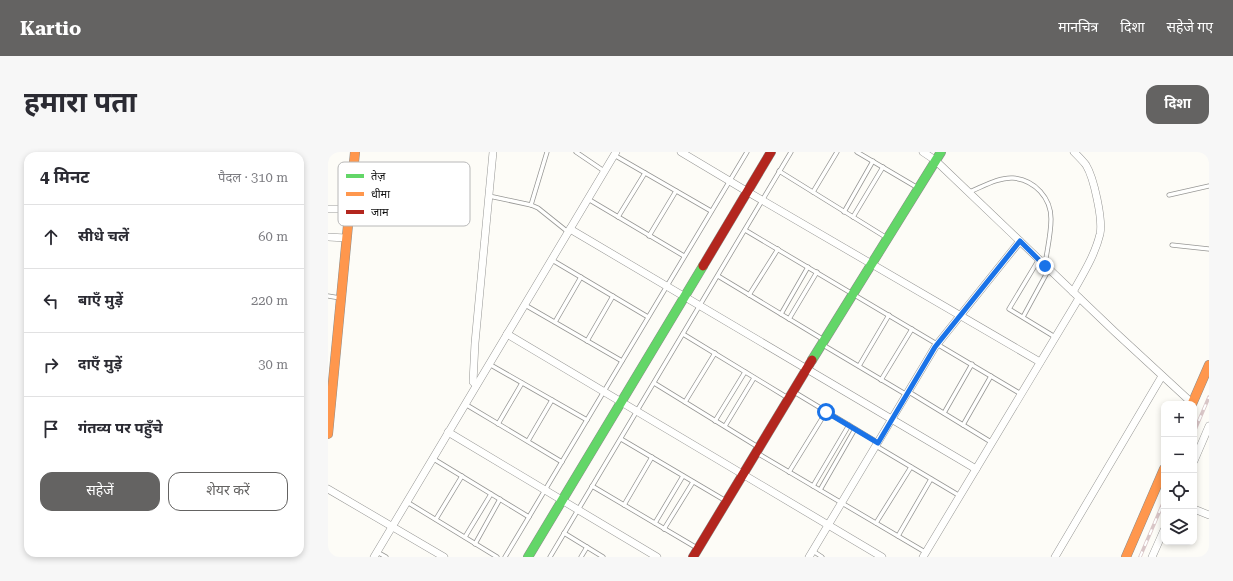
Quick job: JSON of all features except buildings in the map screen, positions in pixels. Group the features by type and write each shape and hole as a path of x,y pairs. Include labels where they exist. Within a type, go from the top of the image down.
{"street":[{"path":"353,162 354,152"},
{"path":"476,385 473,382 475,343 493,152"},
{"path":"681,152 1040,362"},
{"path":"528,557 771,152"},
{"path":"923,152 938,156 969,192 1047,268 1189,401"},
{"path":"1073,292 1088,266 1100,233 1100,217 1096,193 1087,166 1074,152"},
{"path":"375,554 615,154"},
{"path":"696,553 757,450 938,156"},
{"path":"328,434 347,226"},
{"path":"569,231 667,286 976,469"},
{"path":"328,237 346,238"},
{"path":"811,554 938,344 1020,241"},
{"path":"924,555 1079,298"},
{"path":"507,334 882,557"},
{"path":"1193,401 1209,365"},
{"path":"1055,557 1162,376"},
{"path":"1197,454 1208,430"},
{"path":"448,432 657,557"},
{"path":"1126,557 1162,473"},
{"path":"328,489 444,557"},
{"path":"1197,510 1209,515"},
{"path":"1152,557 1161,537"}],"lane":[{"path":"531,204 548,152"},
{"path":"576,152 604,172"},
{"path":"505,557 747,152"},
{"path":"550,557 791,152"},
{"path":"813,192 837,152"},
{"path":"857,152 919,189"},
{"path":"615,154 711,211"},
{"path":"844,212 873,162"},
{"path":"852,217 883,167"},
{"path":"779,171 888,239"},
{"path":"618,217 645,173"},
{"path":"969,192 992,182 1012,178 1027,182 1042,191 1049,206 1051,219 1047,268 1023,317"},
{"path":"1169,195 1209,186"},
{"path":"649,236 676,190"},
{"path":"489,196 531,204 569,231"},
{"path":"588,199 684,256"},
{"path":"745,230 1021,394"},
{"path":"1172,245 1209,249"},
{"path":"749,295 778,249"},
{"path":"1039,259 1009,308 1055,337"},
{"path":"552,260 648,317"},
{"path":"780,314 808,267"},
{"path":"789,319 817,272"},
{"path":"718,276 789,319 881,380 944,413 992,442"},
{"path":"555,322 581,277"},
{"path":"328,296 341,298"},
{"path":"587,341 613,296"},
{"path":"525,305 622,361"},
{"path":"859,366 889,315"},
{"path":"881,380 912,329"},
{"path":"683,334 754,378 826,412 856,429 877,445 911,467 960,496"},
{"path":"685,402 715,354"},
{"path":"489,364 587,420"},
{"path":"944,413 972,364"},
{"path":"715,421 745,372"},
{"path":"963,425 991,376"},
{"path":"725,426 754,378"},
{"path":"498,424 522,383"},
{"path":"654,383 725,426 789,472 898,536 924,555"},
{"path":"528,442 552,400"},
{"path":"465,404 562,462"},
{"path":"789,472 826,412"},
{"path":"813,486 849,425"},
{"path":"820,490 856,429"},
{"path":"620,438 726,502"},
{"path":"624,505 652,457"},
{"path":"432,458 529,517"},
{"path":"876,523 911,467"},
{"path":"436,520 462,476"},
{"path":"655,524 683,476"},
{"path":"898,536 931,479"},
{"path":"664,529 693,482"},
{"path":"592,486 664,529 696,553"},
{"path":"465,537 491,494"},
{"path":"475,544 500,499"},
{"path":"407,502 497,557"},
{"path":"564,533 603,557"},
{"path":"581,557 587,547"},
{"path":"592,557 594,552"},
{"path":"375,554 386,557"},
{"path":"811,554 822,557"}],"railway":[{"path":"1197,425 1209,397"},
{"path":"1140,557 1161,508"}],"traffic: fast":[{"path":"812,360 941,152"},
{"path":"528,557 703,266"}],"traffic: slow":[{"path":"354,162 355,152"},
{"path":"328,434 348,226"},
{"path":"1193,401 1209,365"},
{"path":"1126,557 1162,473"}],"traffic: jam":[{"path":"703,266 771,152"},
{"path":"693,557 812,360"}],"route":[{"path":"826,412 878,443 935,347 1020,241 1045,266"}]}
